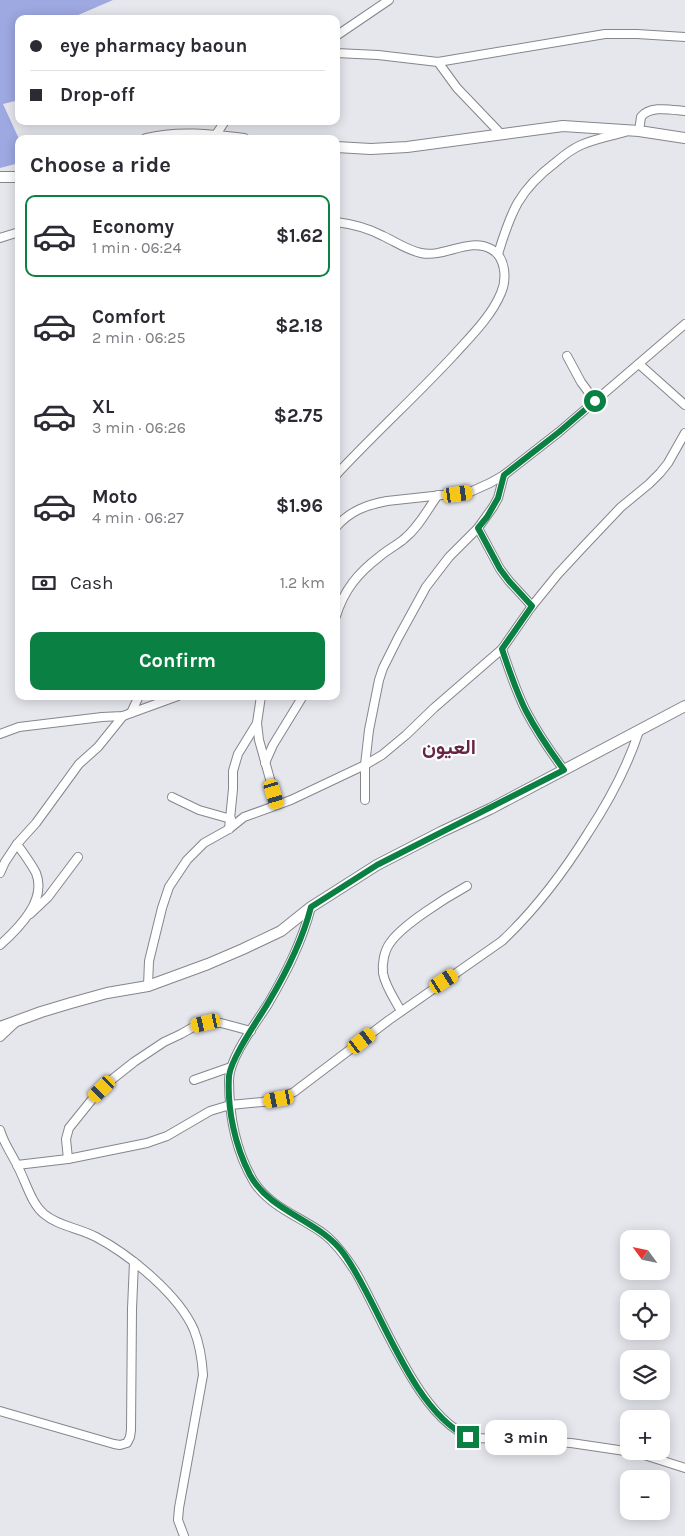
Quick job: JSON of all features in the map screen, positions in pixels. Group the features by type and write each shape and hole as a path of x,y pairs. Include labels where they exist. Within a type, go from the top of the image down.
{"street":[{"path":"340,33 388,0"},
{"path":"340,53 438,62 605,34 685,37"},
{"path":"438,62 457,88 501,134"},
{"path":"640,131 640,117 646,112 663,109 685,111"},
{"path":"340,147 370,149 407,147 563,126 640,131 685,138"},
{"path":"498,254 514,207 531,184 545,170 579,146 628,131"},
{"path":"0,177 15,177"},
{"path":"340,223 368,229 408,249 424,254 435,254 475,245 490,248 498,254 503,265 504,283 501,293 484,320 424,387 340,471"},
{"path":"0,238 15,233"},
{"path":"340,523 353,512 373,504 470,492 504,475 559,432 685,324"},
{"path":"567,356 580,382 595,401"},
{"path":"639,364 685,405"},
{"path":"148,986 149,961 169,887 187,860 204,843 229,829 244,817 291,800 365,765 382,755 406,735 502,649 532,606 558,574 602,525 668,464 685,433"},
{"path":"365,800 365,765 377,689 389,655 426,587 449,558 487,517 498,498 504,475"},
{"path":"340,605 345,592 360,572 409,535 438,495"},
{"path":"478,528 500,569 532,606"},
{"path":"502,649 526,711 564,770"},
{"path":"0,873 17,844 36,822 79,764 127,715 136,700"},
{"path":"0,734 19,727 127,715 167,700"},
{"path":"260,700 257,724 265,763 277,804"},
{"path":"265,763 273,745 301,700"},
{"path":"0,1026 107,993 148,986 208,964 281,931 311,907 377,865 685,706"},
{"path":"229,829 234,771 238,754 257,724"},
{"path":"17,1165 68,1159 148,1143 167,1136 210,1111 230,1105 279,1099 294,1092 401,1011 502,941 539,903 577,850 609,798 628,762 639,731"},
{"path":"172,798 199,810 231,819"},
{"path":"17,844 35,872 39,889 37,897 25,919"},
{"path":"0,945 48,897 78,857"},
{"path":"401,1011 388,988 383,974 385,953 389,944 395,936 419,917 467,886"},
{"path":"311,907 295,956 250,1031 231,1067 229,1080 230,1105 236,1140 243,1160 256,1184 268,1198 324,1234 343,1253 356,1272 406,1368 434,1410 460,1433 468,1437 571,1444 638,1453 685,1468"},
{"path":"0,1037 20,1019"},
{"path":"68,1159 66,1139 69,1128 94,1097 110,1081 134,1062 164,1042 195,1026 206,1023 221,1023 250,1031"},
{"path":"194,1080 231,1067"},
{"path":"0,1130 33,1199 43,1213 60,1223 96,1237 134,1262 168,1294 194,1328 199,1342 203,1375 179,1508 178,1520 184,1536"},
{"path":"0,1411 114,1444 127,1443 131,1430 131,1333 134,1262"}],"shaded area":[{"path":"0,0 113,0 78,15 15,15 15,101 3,104 17,135 15,135 15,164 0,168"}],"district":[{"name":"العيون","path":"449,747"}],"route":[{"path":"468,1437 460,1433 434,1410 418,1387 402,1362 356,1272 336,1244 324,1234 268,1198 250,1175 236,1140 230,1105 229,1074 250,1031 295,956 311,907 377,865 564,770 526,711 502,649 532,606 500,569 478,528 498,498 504,475 595,401"}]}
